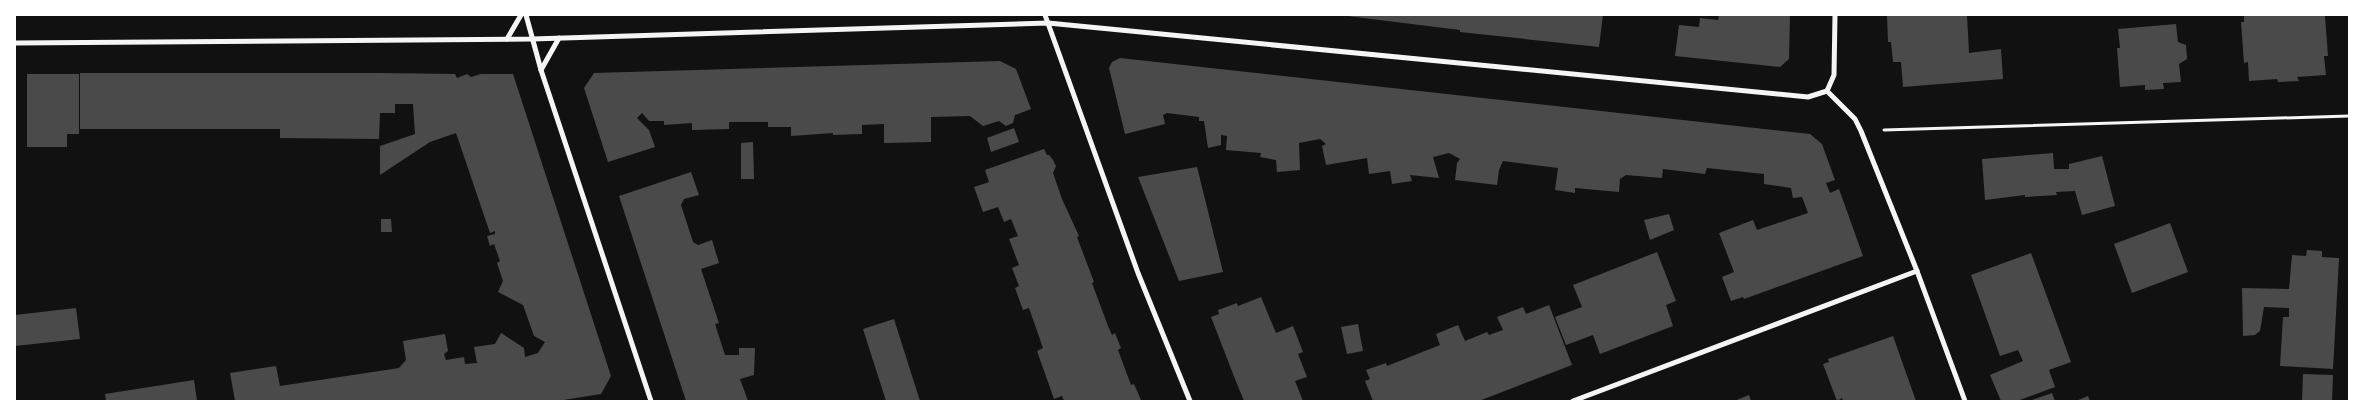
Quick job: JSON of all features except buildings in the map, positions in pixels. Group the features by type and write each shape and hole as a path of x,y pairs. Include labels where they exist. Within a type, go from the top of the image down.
{"street":[{"path":"507,39 520,15"},
{"path":"526,15 541,70 651,401"},
{"path":"1045,15 1138,273 1190,401"},
{"path":"15,43 532,39 1048,24 1808,97 1827,91 1834,75 1835,15"},
{"path":"541,70 559,38"},
{"path":"1827,91 1855,119 1861,131 1917,270 1964,401"},
{"path":"1573,401 1917,270"}],"path":[{"path":"1861,131 2349,116"}]}
